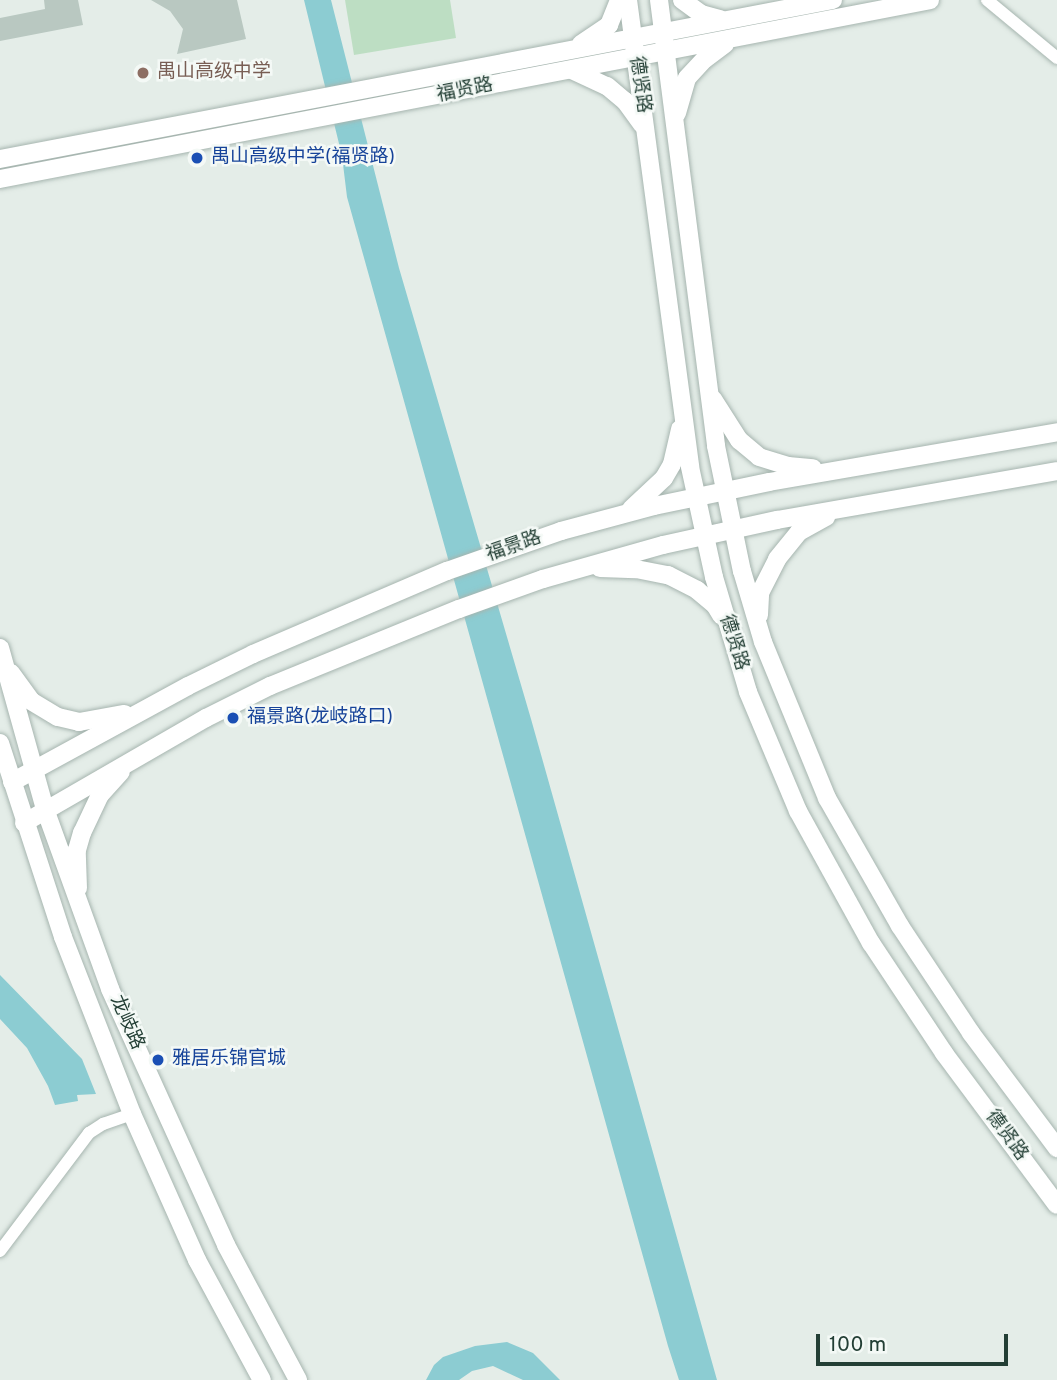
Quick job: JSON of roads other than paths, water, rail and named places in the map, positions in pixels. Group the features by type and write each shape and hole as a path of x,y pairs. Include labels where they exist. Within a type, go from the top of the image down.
{"street":[{"path":"569,51 609,24 619,0"},
{"name":"德贤路","path":"628,0 696,498 727,626 748,692 780,772 849,905 919,1017 1057,1205"},
{"name":"德贤路","path":"659,0 724,492 758,626 809,759 862,860 946,998 1057,1148"},
{"path":"682,0 701,14 727,20"},
{"name":"福贤路","path":"2,179 315,110 373,89 833,0"},
{"name":"福贤路","path":"0,159 315,110 380,107 930,0"},
{"path":"987,0 1057,58"},
{"path":"674,127 687,78 705,58 726,43 741,38"},
{"path":"572,70 607,86 636,113 645,128"},
{"path":"710,394 739,440 760,457 788,466 837,470"},
{"path":"626,513 664,478 677,445 683,415"},
{"name":"福景路","path":"12,782 160,701 253,654 490,555 626,513 837,470 1057,432"},
{"name":"福景路","path":"24,823 138,757 270,686 458,609 575,569 733,530 1057,471"},
{"path":"758,626 760,593 768,573 783,551 799,532 842,509"},
{"path":"575,569 636,569 668,575 686,583 715,605 727,626"},
{"path":"0,648 14,680 31,701 69,720 109,719 160,701"},
{"name":"龙岐路","path":"0,648 45,809 110,989 204,1200 248,1290 298,1380"},
{"name":"龙岐路","path":"0,743 63,937 132,1114 197,1260 262,1380"},
{"path":"79,909 76,867 82,833 100,795 138,757"},
{"path":"0,1251 89,1133 103,1124 132,1114"}],"water":[{"path":"304,0 331,0 399,268 531,719 717,1380 679,1380 668,1346 347,197 342,156"},
{"path":"0,975 82,1059 96,1094 77,1095 78,1101 55,1105 27,1048 0,1019"},
{"path":"507,1342 533,1353 560,1380 523,1380 493,1366 472,1371 459,1380 426,1380 434,1365 443,1357 475,1346"}],"place":[{"name":"禺山高级中学","path":"143,73"},
{"name":"禺山高级中学(福贤路)","path":"197,158"},
{"name":"福景路(龙岐路口)","path":"233,718"},
{"name":"雅居乐锦官城","path":"158,1060"}]}
